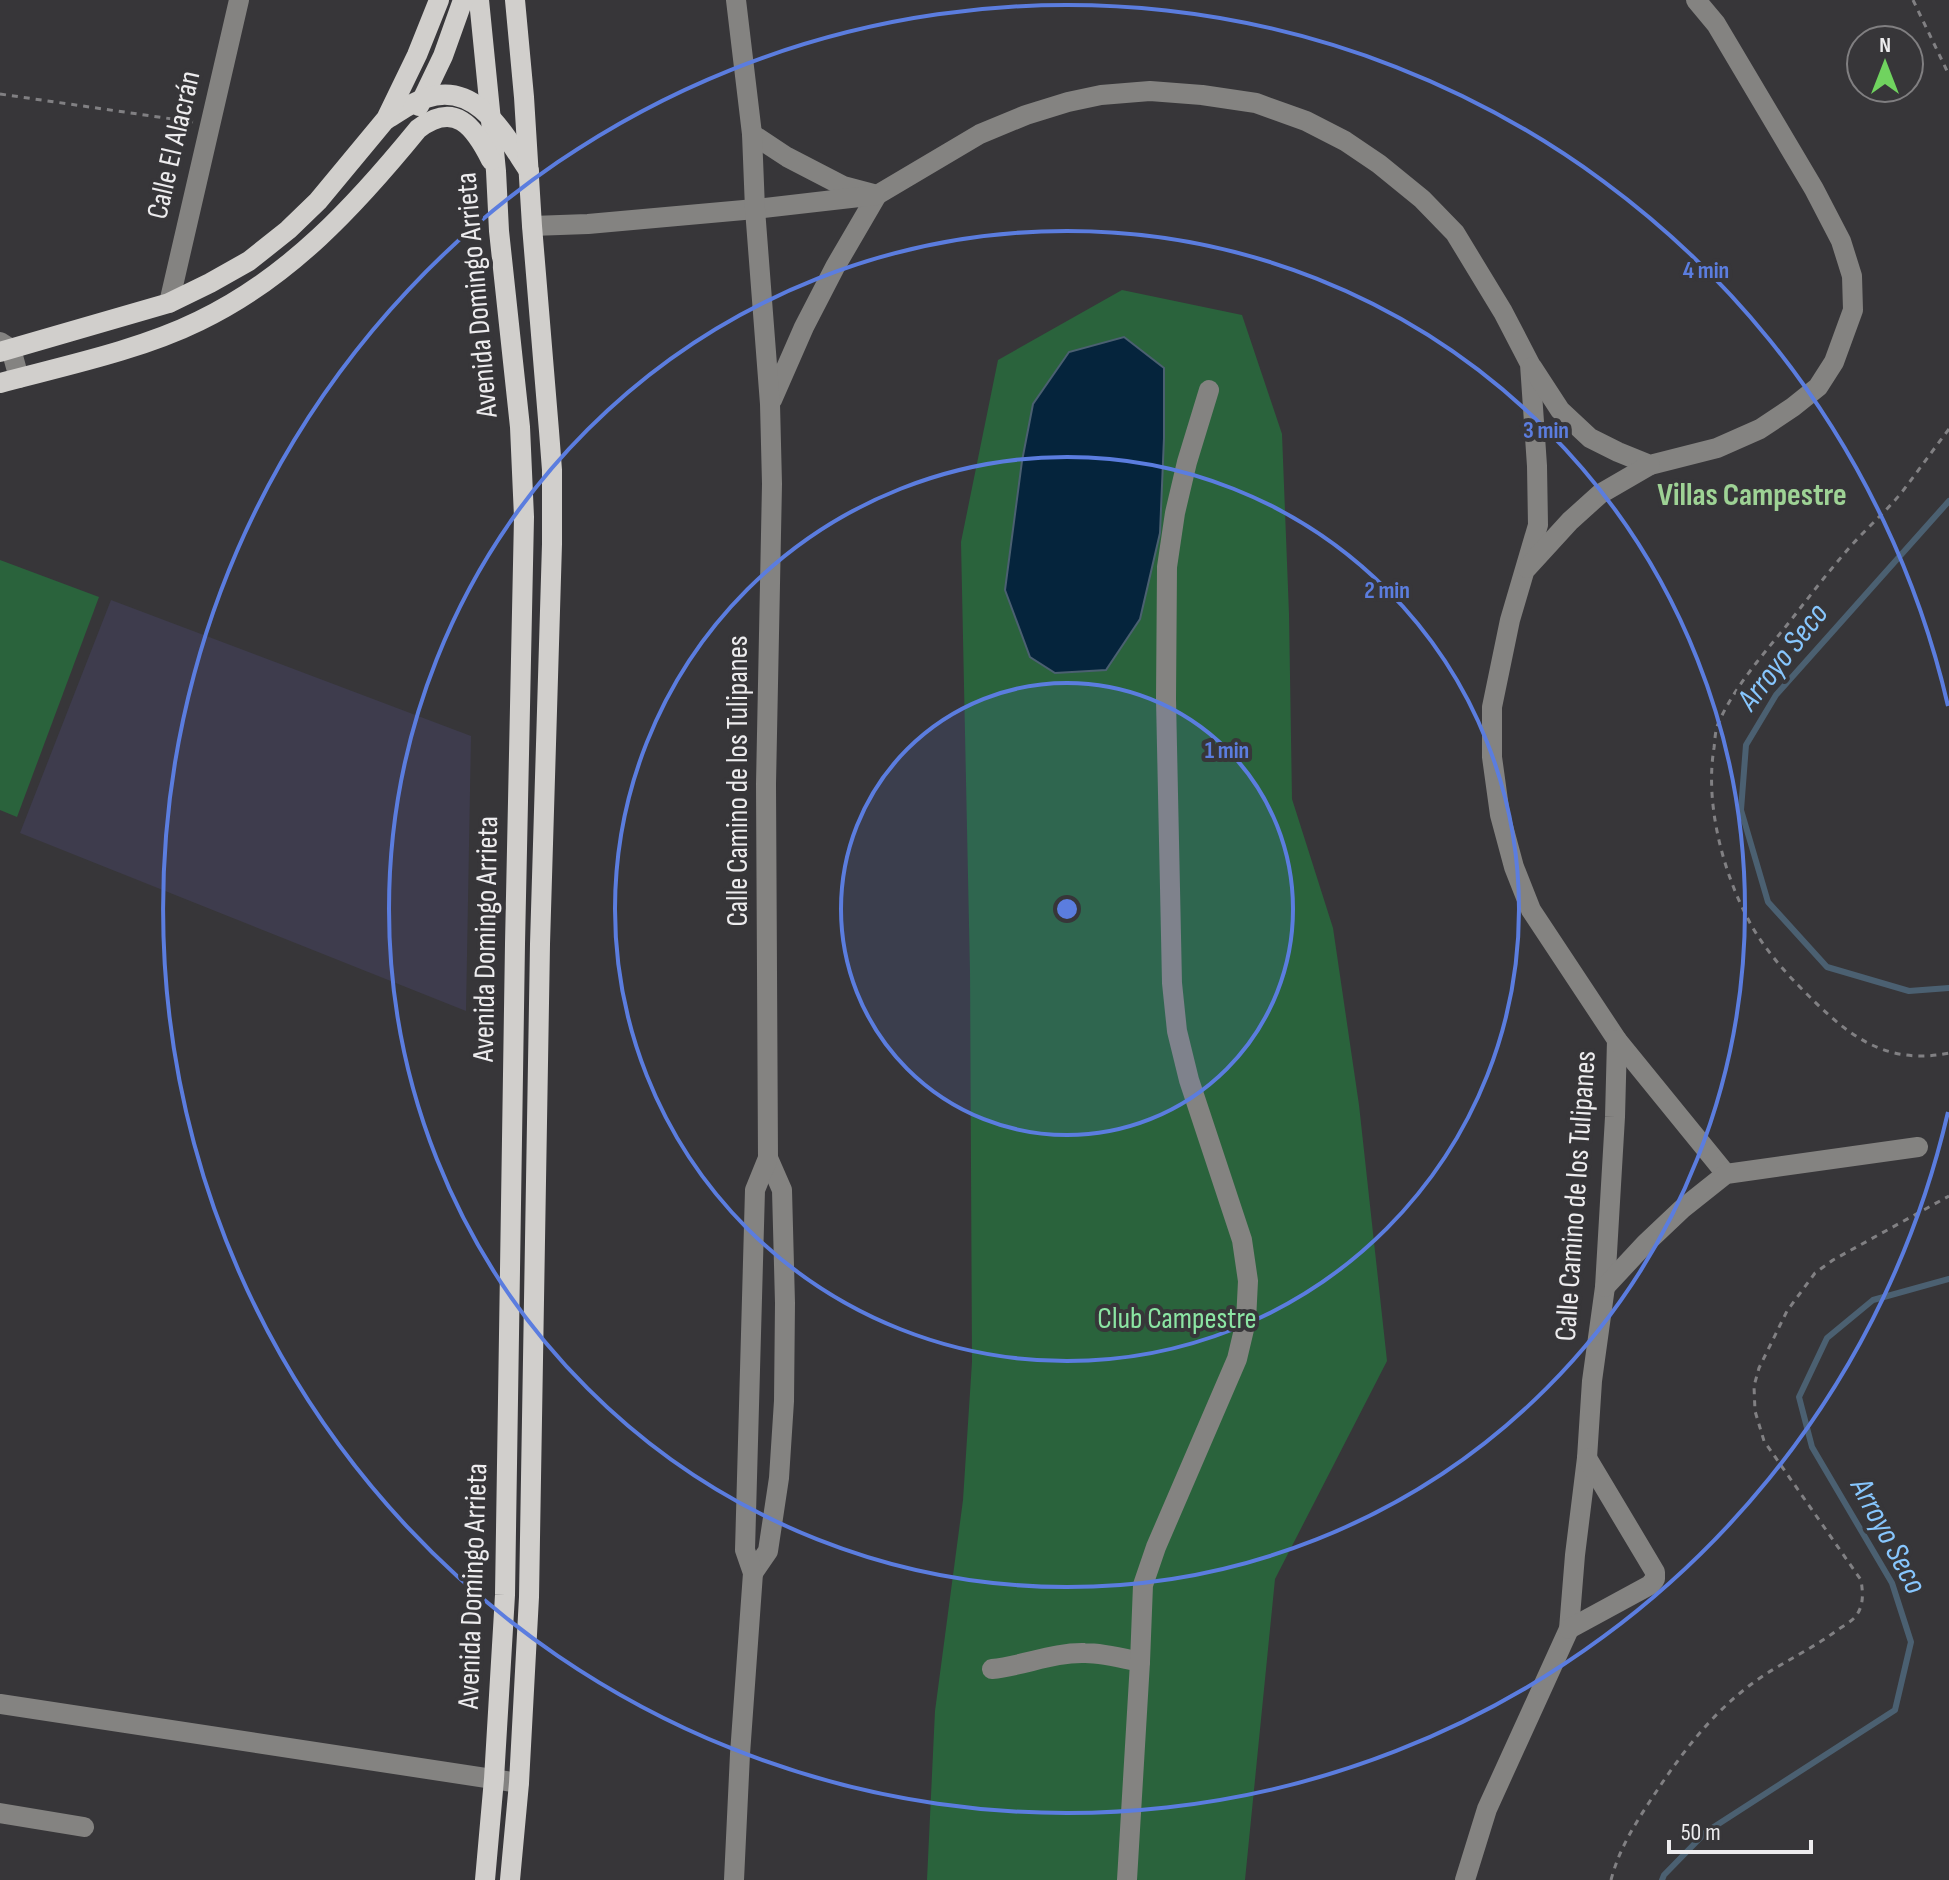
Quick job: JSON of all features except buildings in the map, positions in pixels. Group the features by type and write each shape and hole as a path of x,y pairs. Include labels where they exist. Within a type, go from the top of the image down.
{"main road":[{"path":"4,348 169,303 249,261 288,230 318,201 386,119 439,0"},
{"path":"387,166 424,98 463,0"},
{"name":"Avenida Domingo Arrieta","path":"479,0 520,427 524,517 505,1595 485,1880"},
{"name":"Avenida Domingo Arrieta","path":"510,1880 519,1783 529,1597 540,944 552,544 552,470 515,0"},
{"path":"386,119 424,98 450,93 462,96 477,104 490,117 529,171"},
{"path":"10,381 140,344 198,322 248,294 322,236 428,121 440,116 458,119 471,127 496,171"},
{"path":"499,231 532,226"},
{"path":"515,944 540,944"},
{"path":"505,1595 529,1597"}],"street":[{"name":"Calle El Alacrán","path":"169,303 239,0"},
{"name":"Calle Camino de los Tulipanes","path":"734,1880 753,1573 745,1550 755,1190 768,1158 766,784 772,484 770,404 752,134 736,0"},
{"path":"1525,571 1570,521 1600,494 1650,465 1717,448 1760,429 1793,407 1818,387 1834,362 1853,310 1852,276 1841,241 1814,189 1716,24 1696,0"},
{"name":"Calle Camino de los Tulipanes","path":"532,226 755,209 877,195 980,134 1068,102 1101,95 1150,91 1202,95 1256,103 1306,121 1345,141 1379,164 1422,199 1455,233 1503,312 1530,364 1538,525 1510,620 1492,707 1492,757 1500,815 1514,867 1531,910 1617,1040 1605,1287 1592,1381 1569,1629 1487,1809 1465,1880"},
{"path":"752,134 787,157 843,186 877,195"},
{"name":"Calle Camino de los Tulipanes","path":"770,404 804,327 877,195"},
{"path":"4,348 10,381"},
{"path":"1530,364 1560,410 1590,438 1650,465"},
{"path":"1127,1880 1143,1585 1147,1569 1237,1359 1246,1321 1248,1281 1242,1240 1189,1080 1177,1031 1172,983 1166,699 1167,567 1187,462 1209,390"},
{"path":"1617,1040 1726,1174"},
{"path":"1605,1287 1682,1209 1726,1174 1918,1147"},
{"name":"Calle Camino de los Tulipanes","path":"753,1573 768,1551 779,1478 784,1401 782,1190 768,1158"},
{"path":"1569,1629 1650,1585 1655,1579 1655,1572 1587,1458"},
{"path":"992,1669 1086,1652 1140,1662"},
{"path":"0,1704 519,1783"},
{"path":"0,1813 84,1827"}],"path":[{"path":"1913,0 1949,75"},
{"path":"0,94 209,125"},
{"path":"1949,429 1900,494 1844,553 1734,694 1717,727 1711,766 1712,810 1736,892 1753,927 1791,978 1827,1015 1876,1048 1899,1056 1949,1053"},
{"path":"1611,1880 1629,1833 1709,1721 1734,1696 1820,1642 1854,1618 1861,1607 1861,1580 1764,1441 1755,1411 1754,1386 1759,1368 1787,1311 1815,1273 1949,1196"}],"shaded area":[{"path":"111,600 471,736 466,1011 20,833"}],"green space":[{"name":"Club Campestre","path":"1122,290 1242,315 1282,434 1292,799 1333,928 1359,1105 1387,1361 1275,1579 1245,1880 927,1880 935,1711 963,1500 972,1362 970,972 961,542 998,360"},
{"path":"0,560 99,597 17,817 0,810"}],"water":[{"path":"1124,337 1164,368 1160,533 1140,619 1106,670 1055,673 1030,657 1005,590 1033,404 1069,352"}],"waterway":[{"name":"Arroyo Seco","path":"1949,501 1776,695 1746,745 1741,810 1768,902 1827,967 1909,991 1949,988"},
{"name":"Arroyo Seco","path":"1662,1880 1706,1832 1895,1710 1911,1642 1892,1583 1812,1447 1799,1397 1827,1338 1873,1300 1949,1279"}],"district":[{"name":"Villas Campestre","path":"1752,495"}]}
